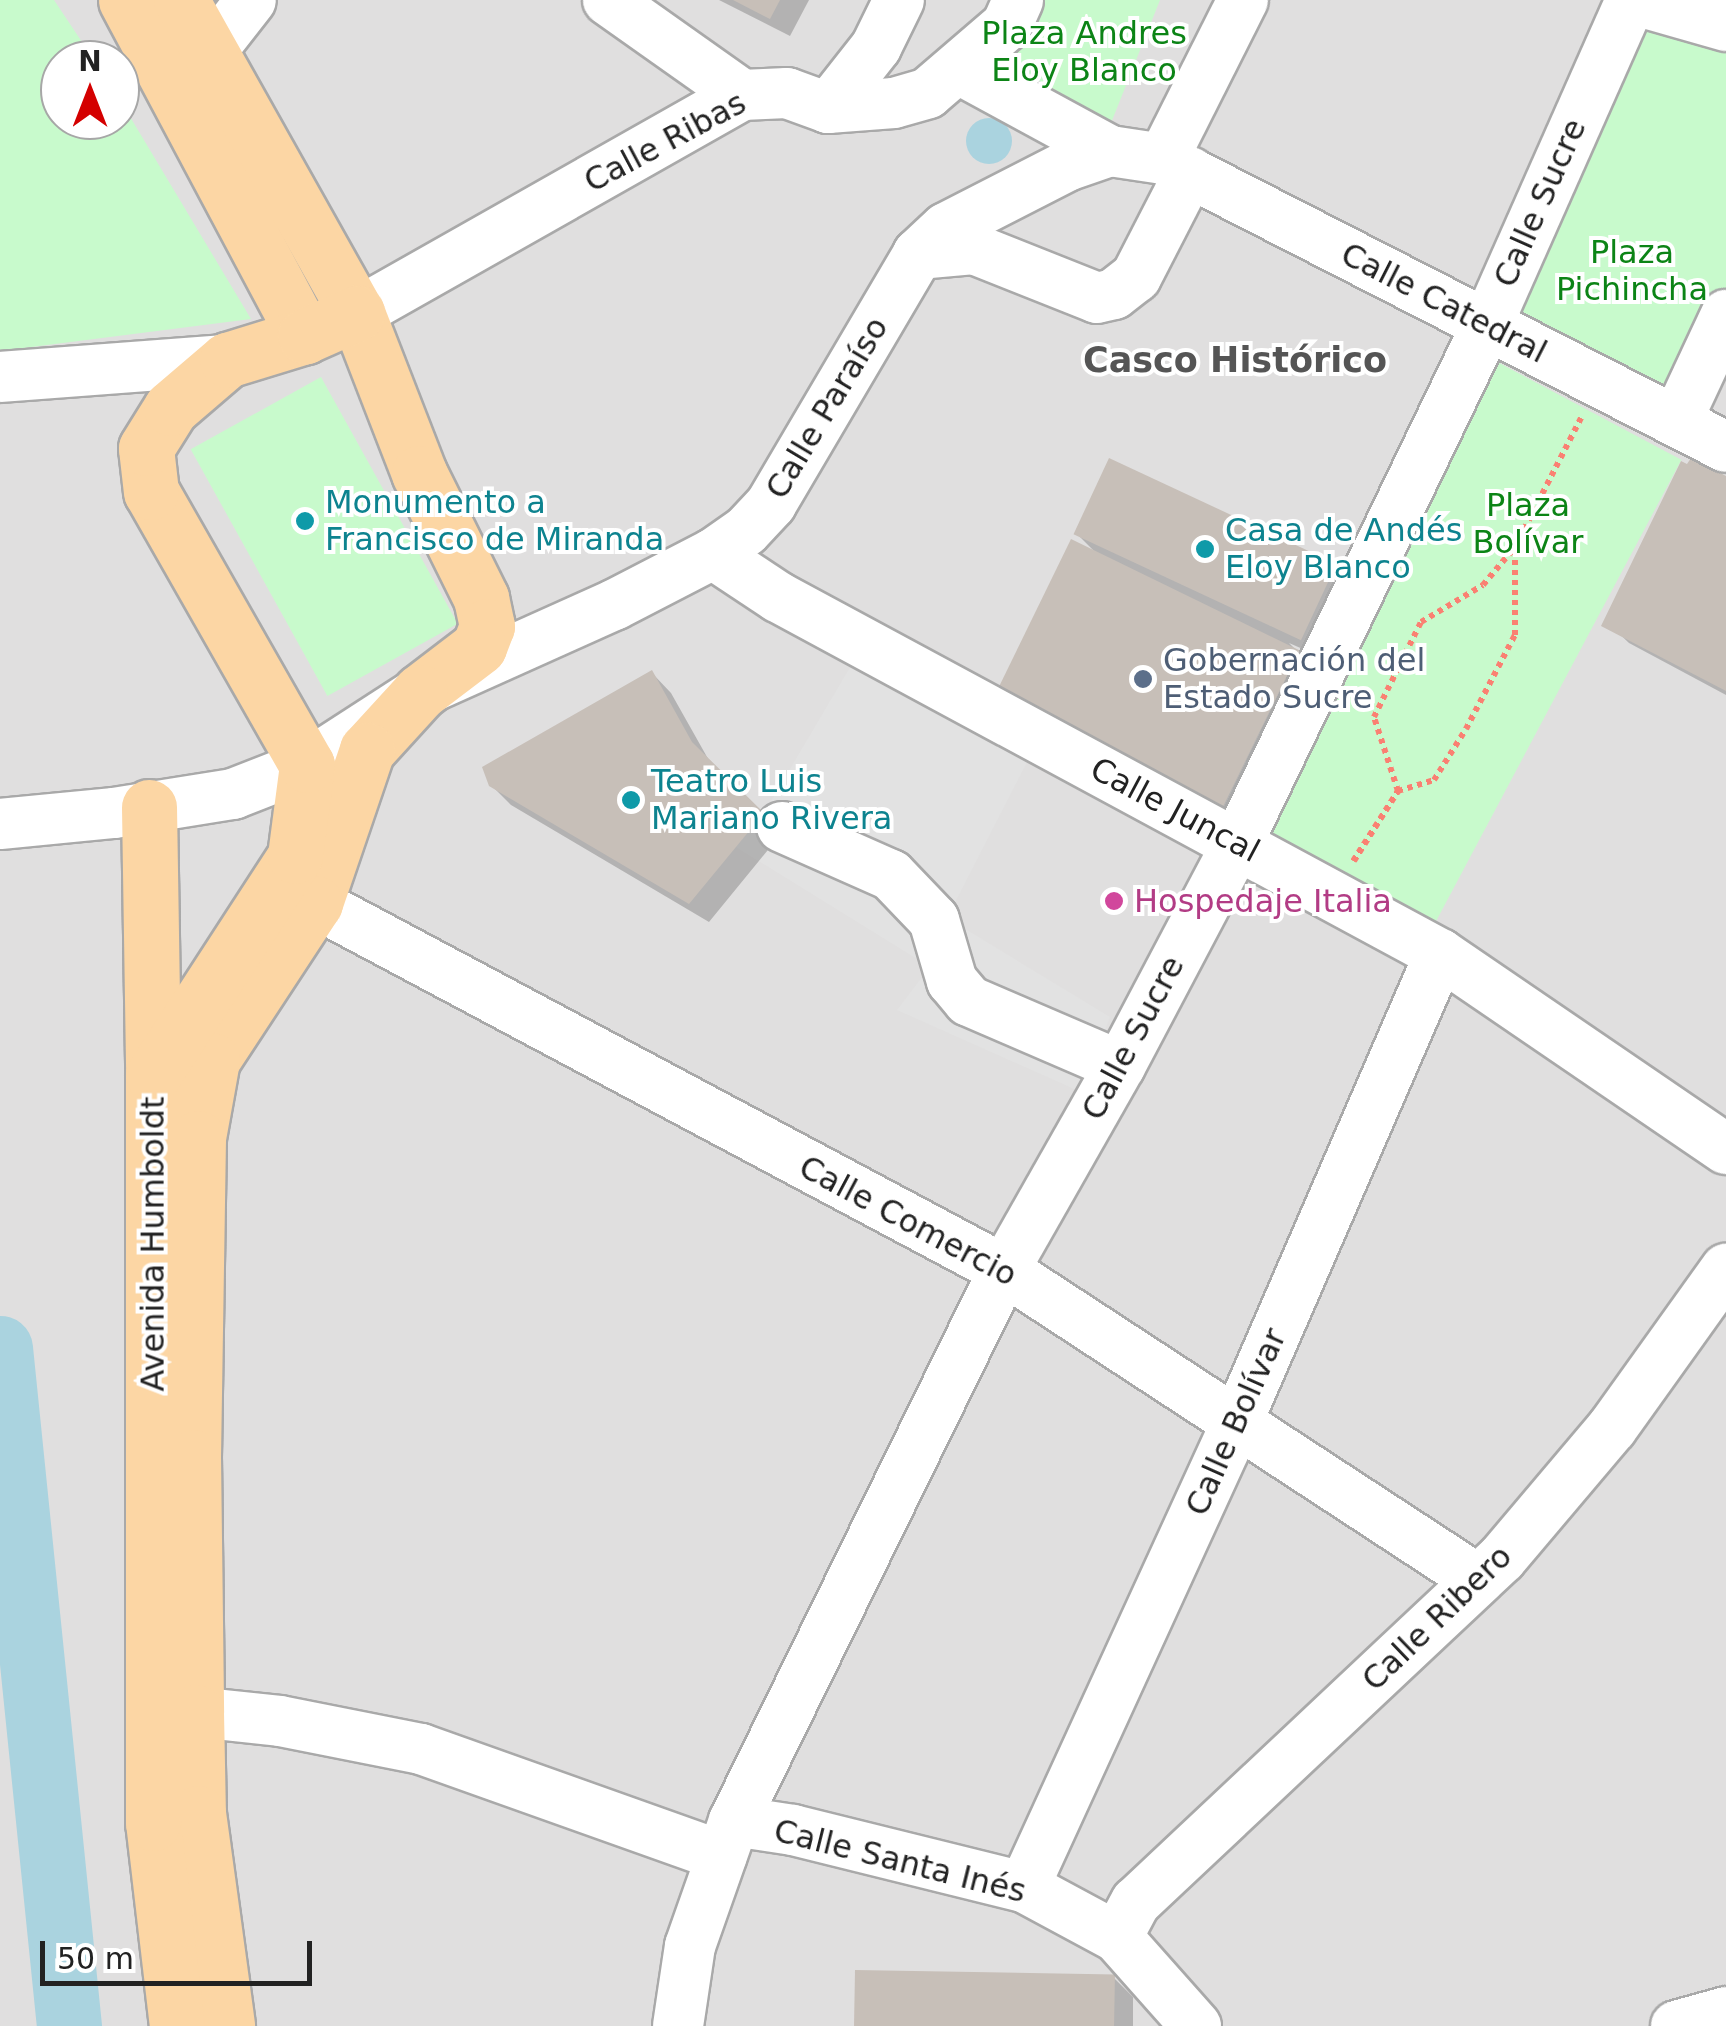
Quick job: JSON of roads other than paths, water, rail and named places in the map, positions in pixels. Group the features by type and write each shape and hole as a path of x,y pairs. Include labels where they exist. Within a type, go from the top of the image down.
{"main road":[{"name":"Avenida Humboldt","path":"126,0 191,70 358,313 419,472 481,598 487,626 479,647 420,692 367,750 315,903 212,1060 198,1138 193,1457 196,1712 198,1813 227,2026"},
{"name":"Avenida Humboldt","path":"181,0 191,70 269,347"},
{"path":"308,764 150,492 146,448 171,408 269,347 358,313"},
{"name":"Avenida Humboldt","path":"177,2026 153,1822 153,1074 295,856 308,764"},
{"path":"132,810 153,1074"}],"street":[{"path":"191,70 251,0"},
{"path":"608,0 742,94"},
{"path":"828,108 876,46 899,0"},
{"name":"Calle Ribas","path":"358,313 742,94 787,93 828,108 894,103 928,94 1008,25 1018,0"},
{"path":"918,254 974,249 1097,298 1114,294 1136,277 1243,0"},
{"path":"1633,0 1726,26"},
{"name":"Calle Sucre","path":"678,2026 690,1946 728,1838 1004,1270 1120,1066 1237,844 1487,325 1633,0"},
{"path":"959,69 1110,151"},
{"name":"Calle Paraíso","path":"0,824 233,794 308,764 420,692 614,605 713,554 746,531 771,504 918,254 946,228 1067,166 1110,151 1176,166"},
{"name":"Calle Catedral","path":"1176,166 1726,447"},
{"path":"1677,420 1726,315"},
{"path":"0,377 334,343 369,358 382,377"},
{"name":"Calle Juncal","path":"713,554 778,598 1440,954 1726,1150"},
{"path":"782,827 892,875 934,920 952,981 969,1001 1120,1066"},
{"name":"Calle Comercio","path":"315,903 1004,1270 1478,1580"},
{"name":"Calle Bolívar","path":"1024,1888 1237,1422 1440,954"},
{"name":"Calle Ribero","path":"1118,1937 1123,1920 1136,1902 1502,1558 1612,1428 1726,1269"},
{"name":"Calle Santa Inés","path":"196,1712 280,1721 421,1749 728,1838 793,1830 1024,1888 1118,1937"},
{"path":"1118,1937 1196,2026"},
{"path":"1676,2026 1726,2012"}],"water":[{"path":"989,118 1005,125 1012,141 1005,157 989,164 973,157 966,141 973,125"}],"waterway":[{"path":"0,1348 69,2026"}],"place":[{"name":"Monumento a Francisco de Miranda","path":"305,521"},
{"name":"Casa de Andés Eloy Blanco","path":"1205,549"},
{"name":"Gobernación del Estado Sucre","path":"1143,679"},
{"name":"Teatro Luis Mariano Rivera","path":"631,800"},
{"name":"Hospedaje Italia","path":"1114,901"}],"district":[{"name":"Casco Histórico","path":"1235,360"}],"park label":[{"name":"Plaza Andres Eloy Blanco","path":"1084,52"},
{"name":"Plaza Pichincha","path":"1632,272"},
{"name":"Plaza Bolívar","path":"1528,524"}]}
